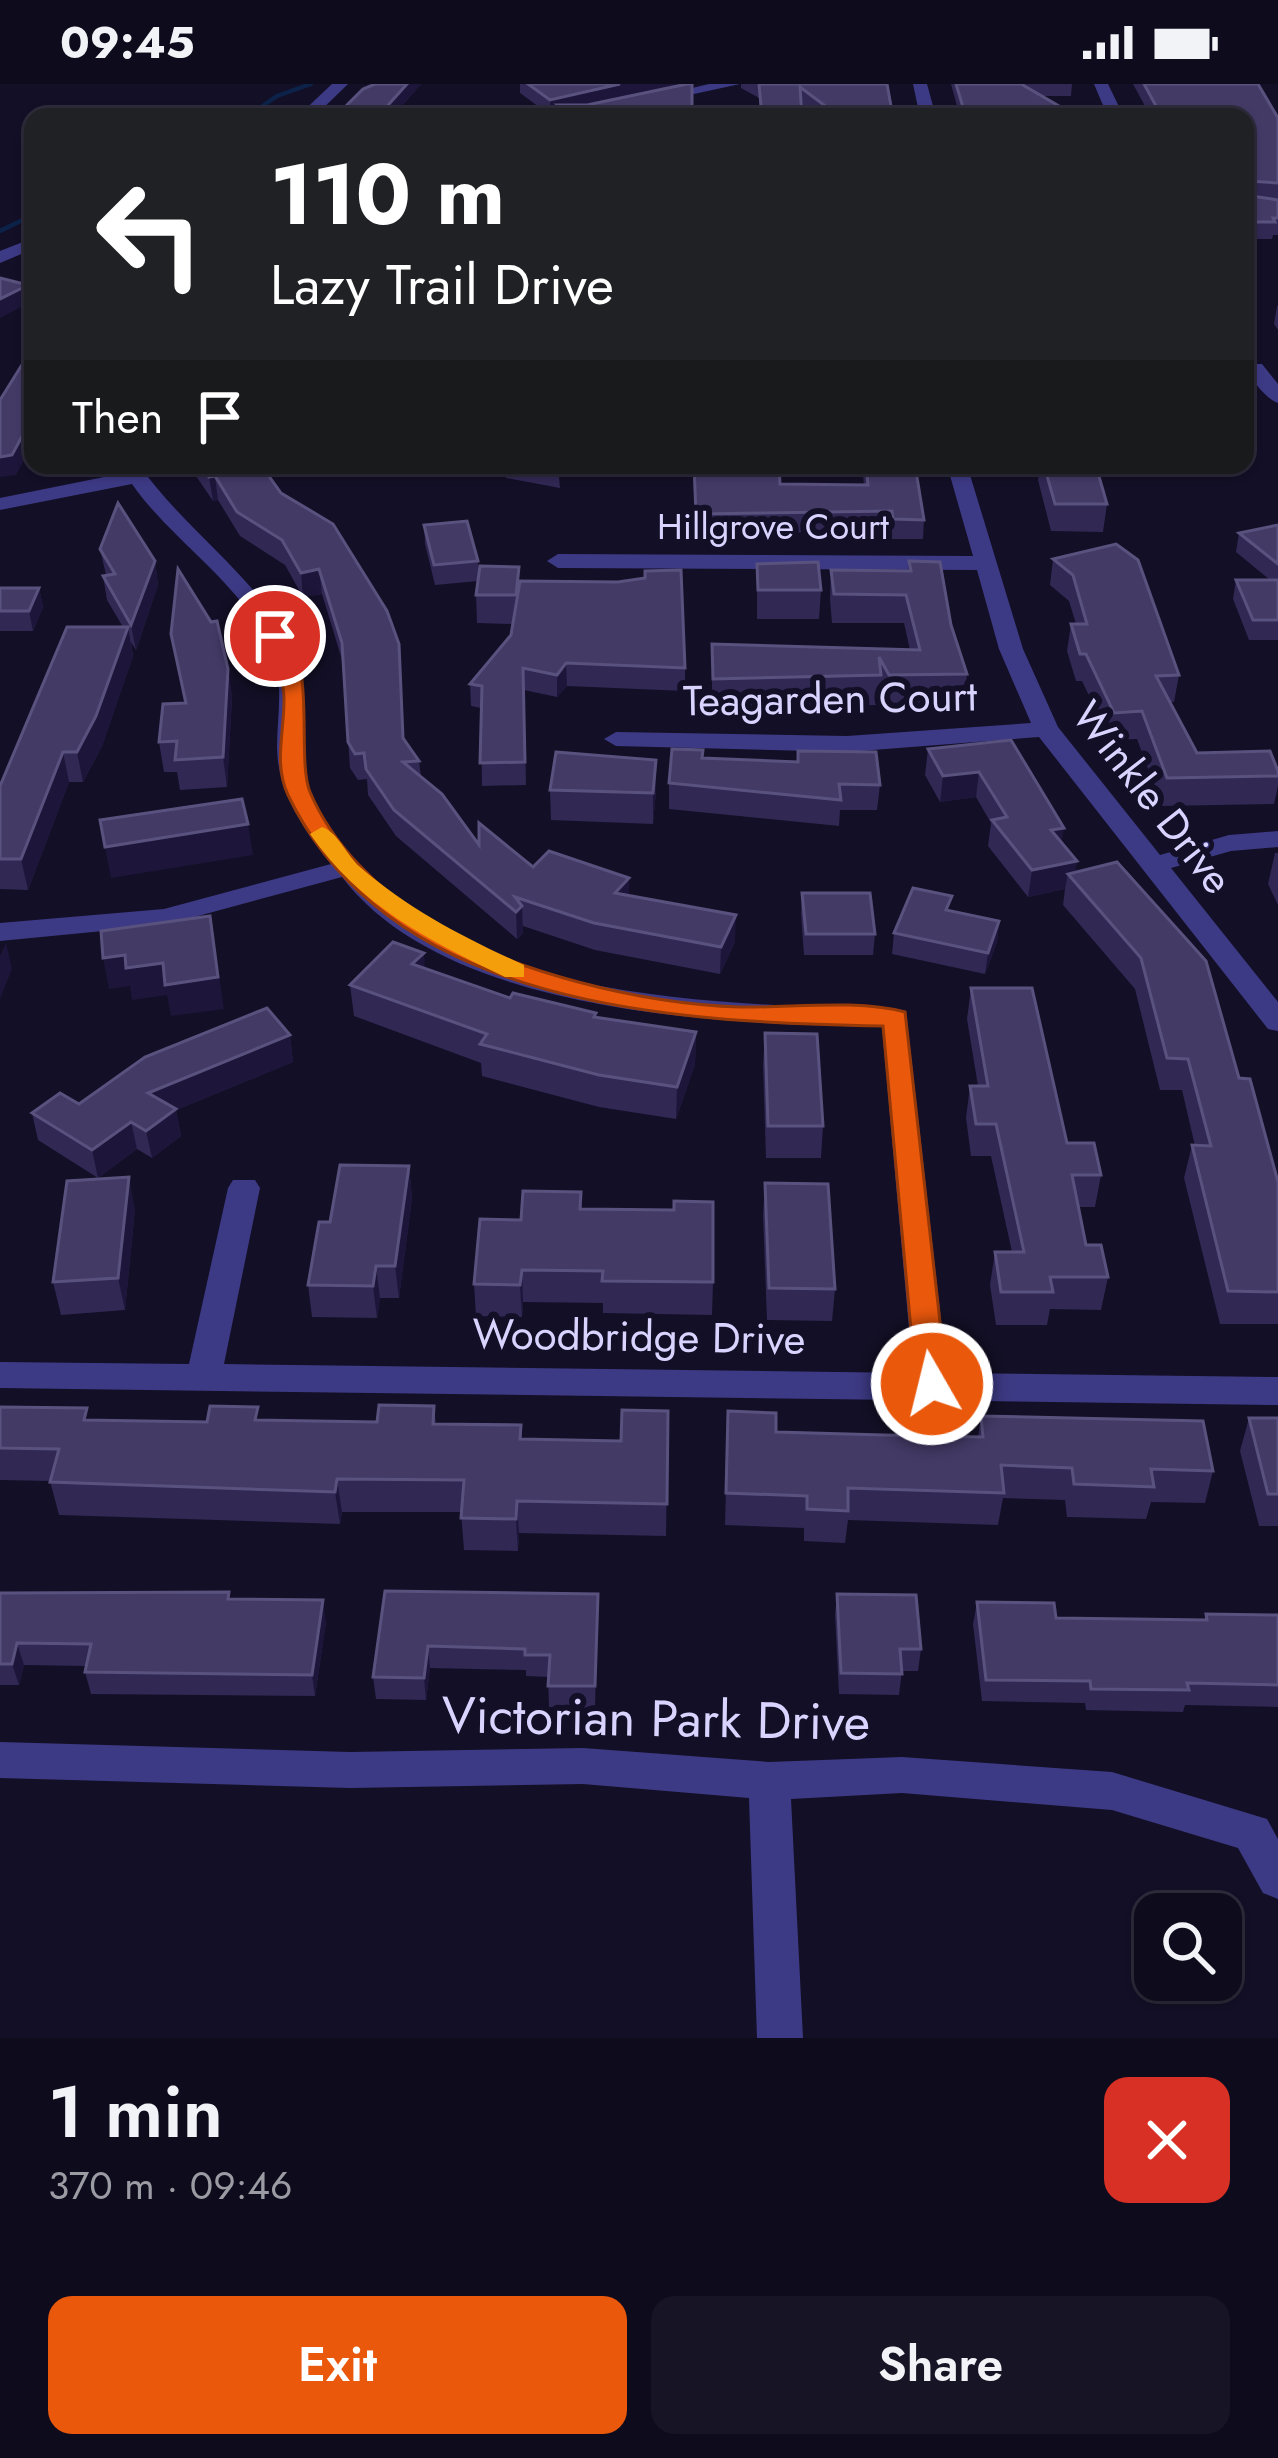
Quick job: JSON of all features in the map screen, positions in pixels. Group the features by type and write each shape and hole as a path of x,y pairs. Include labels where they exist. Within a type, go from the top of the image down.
{"street":[{"path":"315,108 341,84"},
{"path":"642,101 734,84"},
{"path":"706,88 725,103"},
{"path":"1254,373 1278,397"},
{"path":"0,504 121,474"},
{"path":"136,474 275,636 295,692 291,764 299,793 346,868 414,924 467,952 532,977 676,1010 896,1018 932,1384"},
{"name":"Winkle Drive","path":"960,474 1020,676 1046,729 1106,811 1156,864 1278,1022"},
{"name":"Hillgrove Court","path":"558,561 987,563"},
{"name":"Teagarden Court","path":"616,739 847,744 1046,729"},
{"path":"1156,864 1228,843 1278,839"},
{"path":"0,932 110,926 165,917 346,868"},
{"path":"204,1377 244,1188"},
{"name":"Woodbridge Drive","path":"0,1375 1278,1391"},
{"name":"Victorian Park Drive","path":"0,1760 350,1770 583,1766 769,1781 902,1774 1112,1791 1252,1833 1278,1879"},
{"path":"769,1781 780,2038"}],"building":[{"path":"375,84 407,84 385,108 344,108"},
{"path":"528,84 620,84 550,100"},
{"path":"692,84 692,108 558,105 587,105"},
{"path":"759,84 887,84 891,108 828,108 800,87 801,108 761,108"},
{"path":"956,84 1021,84 1062,108 963,108"},
{"path":"1144,84 1258,84 1278,118 1278,183 1254,181 1254,108 1157,108"},
{"path":"1254,196 1278,200 1275,222 1254,222"},
{"path":"0,278 24,284 24,287 0,299"},
{"path":"24,361 24,433 12,455 0,457 0,400"},
{"path":"207,474 267,474 281,493 333,524 387,611 399,644 403,738 419,761 403,762 442,794 479,845 479,823 533,867 549,851 629,878 615,893 736,915 721,947 594,923 515,897 522,906 516,912 394,810 366,769 364,753 355,754 348,742 342,643 319,569 301,573 282,540 237,512 215,476"},
{"path":"694,474 779,474 780,484 868,485 867,474 916,474 924,520 893,519 892,511 696,514"},
{"path":"1047,474 1098,474 1107,504 1055,504"},
{"path":"118,503 155,561 131,625 103,576 115,574 100,549"},
{"path":"467,521 478,561 434,565 424,525"},
{"path":"1278,525 1278,564 1239,533"},
{"path":"1116,544 1138,560 1179,675 1156,676 1197,753 1270,751 1278,776 1167,778 1142,711 1114,713 1086,654 1080,654 1071,624 1087,624 1073,575 1053,559"},
{"path":"909,561 940,562 951,625 967,674 889,675 879,657 881,675 713,679 712,644 920,650 906,595 834,594 831,570 911,571"},
{"path":"818,562 821,590 758,590 757,564"},
{"path":"480,566 519,567 516,595 476,595"},
{"path":"178,569 211,622 217,621 228,669 223,757 175,760 177,741 159,742 163,704 186,703 171,634"},
{"path":"681,570 685,668 566,663 557,675 523,668 525,762 480,763 482,686 470,684 511,635 520,581 618,582 645,578 645,571"},
{"path":"1236,580 1278,580 1278,620 1253,620"},
{"path":"0,588 39,588 29,611 0,611"},
{"path":"67,627 128,627 96,716 77,752 63,752 21,859 0,859 0,786"},
{"path":"1011,740 1064,828 1051,830 1077,861 1032,870 992,820 1007,817 979,772 943,776 928,749"},
{"path":"672,749 703,750 702,758 798,762 798,751 876,752 880,785 839,784 841,800 669,783"},
{"path":"556,752 656,760 653,793 550,790"},
{"path":"242,799 248,824 105,847 100,820"},
{"path":"1117,862 1206,961 1239,1078 1250,1079 1278,1182 1278,1292 1228,1291 1192,1145 1211,1146 1188,1059 1167,1058 1141,958 1068,874"},
{"path":"913,888 952,896 946,910 999,921 988,953 894,933"},
{"path":"802,893 870,893 875,934 806,934"},
{"path":"210,916 218,977 165,985 163,963 126,968 125,955 103,958 101,931"},
{"path":"393,942 424,953 412,964 510,998 513,993 596,1013 594,1017 696,1032 677,1087 599,1075 480,1044 487,1034 350,985"},
{"path":"971,988 1032,988 1067,1143 1094,1143 1101,1175 1072,1175 1086,1245 1101,1245 1108,1277 1050,1277 1053,1292 1001,1292 995,1252 1024,1252 996,1124 976,1124 970,1086 988,1086"},
{"path":"267,1008 290,1035 148,1093 176,1109 146,1131 131,1122 92,1150 32,1113 60,1093 79,1104 145,1057"},
{"path":"765,1033 817,1034 823,1126 768,1126"},
{"path":"340,1165 409,1166 395,1266 376,1266 373,1286 308,1285 319,1222 330,1222"},
{"path":"129,1177 118,1278 53,1282 67,1181"},
{"path":"765,1183 828,1184 835,1289 769,1288"},
{"path":"523,1191 581,1192 580,1209 674,1210 674,1201 713,1202 713,1282 602,1281 603,1271 522,1270 520,1285 474,1284 480,1219 521,1220"},
{"path":"379,1405 434,1406 433,1424 521,1425 520,1439 621,1441 622,1410 668,1411 667,1504 517,1501 516,1519 461,1518 464,1480 337,1479 335,1492 50,1482 59,1449 0,1448 0,1407 87,1408 84,1420 207,1422 210,1406 258,1407 255,1420 377,1422"},
{"path":"728,1411 776,1413 776,1432 884,1435 983,1437 981,1416 1203,1421 1213,1471 1151,1469 1154,1487 1074,1484 1072,1468 1001,1465 1004,1493 848,1488 848,1511 807,1509 807,1496 726,1493"},
{"path":"1249,1418 1278,1418 1278,1494 1268,1494"},
{"path":"385,1591 598,1594 595,1686 548,1686 550,1655 525,1655 525,1649 428,1646 424,1678 373,1677"},
{"path":"229,1592 228,1599 323,1600 312,1675 85,1672 91,1644 17,1643 12,1664 0,1664 0,1593"},
{"path":"837,1594 916,1595 921,1649 900,1649 902,1674 841,1673"},
{"path":"977,1602 1054,1603 1056,1618 1207,1620 1206,1614 1278,1615 1278,1685 1187,1683 1189,1690 1091,1689 1090,1681 986,1680"}],"waterway":[{"path":"260,108 311,84"},
{"path":"0,231 24,219"}],"slow traffic":[{"path":"322,834 346,868 414,924 515,971"}],"route":[{"path":"275,636 288,661 295,692 291,764 299,793 346,868 414,924 467,952 532,977 604,997 732,1015 896,1018 903,1135 932,1384"}]}
